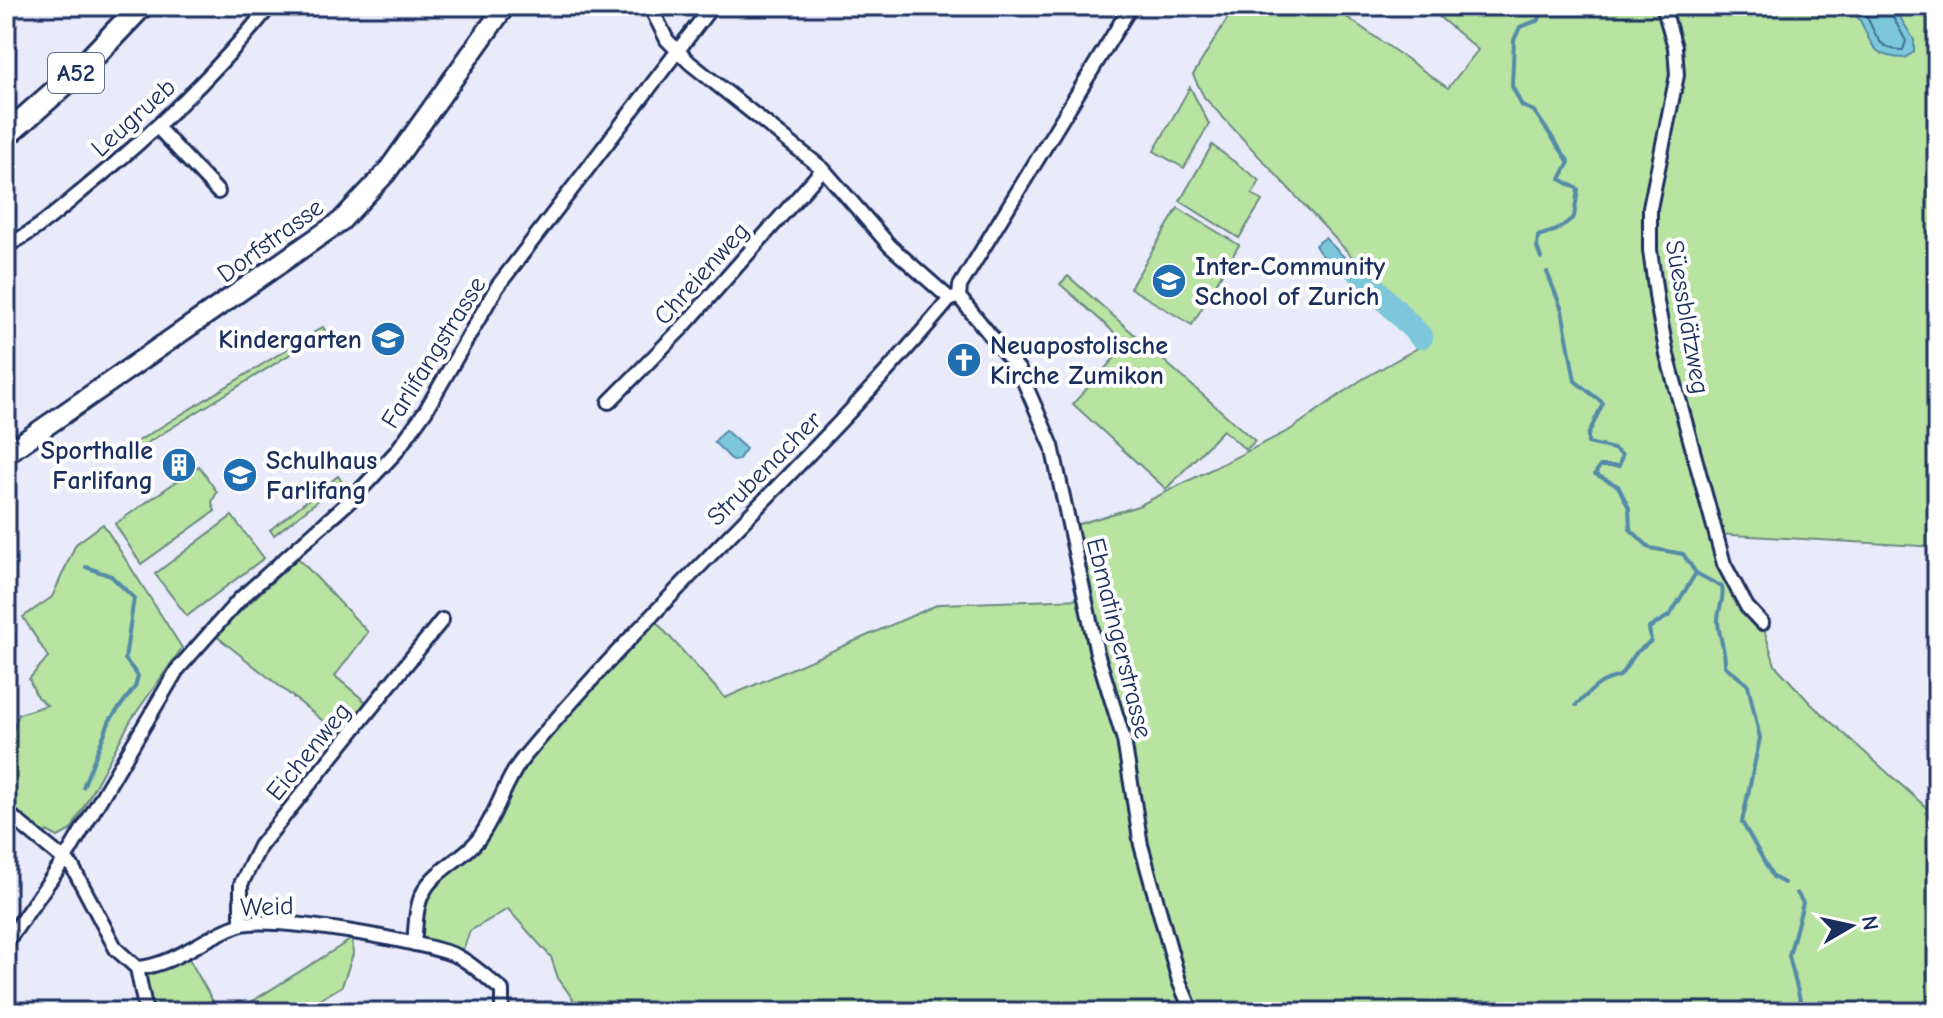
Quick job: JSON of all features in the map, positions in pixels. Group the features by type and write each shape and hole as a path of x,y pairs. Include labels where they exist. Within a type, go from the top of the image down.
{"highway":[{"name":"A52","path":"6,122 62,74 128,6"},
{"name":"A52","path":"6,135 58,91 141,6"}],"street":[{"name":"Leugrueb","path":"7,241 45,221 159,129 224,64 270,6"},
{"name":"Dorfstrasse","path":"6,454 341,221 386,173 505,6"},
{"name":"Ebmatingerstrasse","path":"650,6 667,40 679,52 823,169 890,246 954,298 1019,370 1052,446 1097,653 1124,740 1138,831 1179,981 1192,1012"},
{"name":"Farlifangstrasse","path":"6,943 65,859 177,670 240,599 352,499 396,452 426,410 497,287 712,6"},
{"name":"Strubenacher","path":"414,944 417,909 424,889 476,843 495,815 521,760 650,615 854,407 954,298 1131,6"},
{"name":"Süessblätzweg","path":"1663,6 1675,47 1677,75 1650,208 1650,250 1657,302 1667,355 1724,564 1734,588 1762,623"},
{"path":"159,129 218,192"},
{"name":"Chreienweg","path":"609,402 683,327 823,169"},
{"name":"Eichenweg","path":"241,924 241,884 260,846 442,620"},
{"path":"6,812 65,859 116,949 137,968 146,1012"},
{"name":"Weid","path":"137,968 156,966 241,924 286,923 414,944 460,957 502,990 502,1012"}],"green space":[{"path":"1235,6 1331,6 1448,88 1478,50 1430,9 1431,6 1925,6 1937,22 1937,547 1716,534 1734,588 1762,623 1775,665 1811,704 1937,817 1937,1012 582,1012 558,978 551,957 508,909 470,931 460,957 414,944 424,889 476,843 521,760 650,615 725,698 939,604 1084,599 1069,527 1138,506 1290,430 1361,380 1430,341 1204,97 1193,75"},
{"path":"1190,87 1209,124 1184,168 1154,151"},
{"path":"1212,145 1260,181 1252,194 1262,201 1239,238 1180,201"},
{"path":"1178,208 1239,245 1192,325 1130,288"},
{"path":"1068,276 1255,441 1246,450 1223,430 1166,489 1073,404 1127,344 1060,284"},
{"path":"323,327 326,332 139,448 135,443"},
{"path":"199,466 217,492 212,502 215,511 141,564 115,524"},
{"path":"338,476 342,482 274,535 270,530"},
{"path":"232,516 264,558 187,616 155,574"},
{"path":"103,524 182,648 131,720 71,830 58,837 47,831 45,834 6,802 6,734 12,732 19,714 47,705 37,697 29,679 48,657 23,617 52,597 76,544"},
{"path":"298,558 368,632 335,676 366,702 341,735 215,635"},
{"path":"352,939 353,954 342,986 299,1012 235,1012"},
{"path":"188,957 219,1012 152,1012 144,980"}],"water":[{"path":"1848,6 1893,6 1914,40 1914,52 1905,58 1881,53 1874,48 1862,24"},
{"path":"1325,238 1355,268 1337,264 1322,255 1315,245"},
{"path":"725,430 746,449 738,460 733,461 714,442"}],"waterway":[{"path":"1541,258 1537,247 1538,236 1557,230 1574,217 1578,189 1560,179 1569,162 1534,111 1522,106 1512,86 1514,40 1520,27 1539,20 1543,6"},
{"path":"1355,268 1421,337"},
{"path":"1547,272 1562,310 1575,381 1603,403 1588,435 1588,443 1614,449 1622,455 1619,466 1600,466 1595,474 1618,486 1629,508 1630,529 1650,548 1683,554 1696,573 1722,587 1718,620 1725,666 1748,685 1760,738 1742,822 1773,877 1784,883"},
{"path":"83,787 110,720 135,687 138,676 125,659 134,598 111,576 86,567"},
{"path":"1576,705 1601,683 1620,676 1636,653 1651,641 1649,628 1670,615 1696,573"},
{"path":"1797,893 1803,903 1789,956 1803,1012"}],"place":[{"name":"Inter-Community School of Zurich","path":"1169,281"},
{"name":"Kindergarten","path":"388,339"},
{"name":"Neuapostolische Kirche Zumikon","path":"964,360"},
{"name":"Sporthalle Farlifang","path":"179,465"},
{"name":"Schulhaus Farlifang","path":"240,475"}]}
